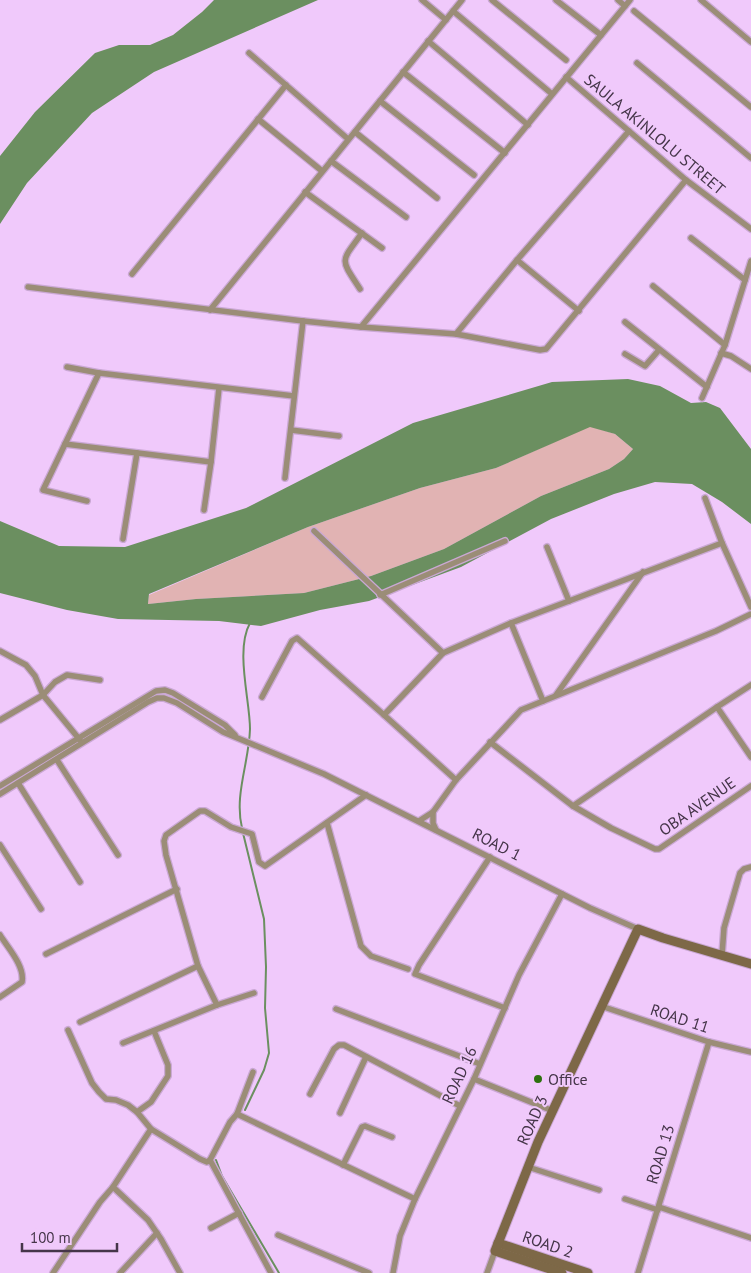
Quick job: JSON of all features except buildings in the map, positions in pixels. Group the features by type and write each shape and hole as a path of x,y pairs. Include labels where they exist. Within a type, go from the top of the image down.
{"street":[{"path":"422,0 446,20"},
{"path":"210,310 462,0"},
{"path":"492,0 566,60"},
{"path":"556,0 601,34"},
{"path":"618,0 625,6"},
{"path":"362,326 630,0"},
{"path":"701,0 751,42"},
{"path":"453,11 552,94"},
{"path":"634,11 751,107"},
{"path":"428,42 528,125"},
{"path":"248,52 348,139"},
{"path":"637,63 751,158"},
{"path":"403,72 505,153"},
{"name":"SAULA AKINLOLU STREET","path":"566,77 686,180 751,229"},
{"path":"132,274 286,85"},
{"path":"380,101 474,174"},
{"path":"258,119 322,170"},
{"path":"456,334 517,260 629,131"},
{"path":"355,132 437,198"},
{"path":"330,161 406,217"},
{"path":"28,287 303,321 456,334 543,350 551,344 686,180"},
{"path":"306,192 382,248"},
{"path":"360,289 344,261 362,234"},
{"path":"691,238 745,280"},
{"path":"517,260 578,310"},
{"path":"702,398 725,345 751,261"},
{"path":"653,286 725,345"},
{"path":"285,478 303,321"},
{"path":"625,322 707,387"},
{"path":"625,354 645,366 659,350"},
{"path":"721,353 731,356 751,369"},
{"path":"67,367 99,373 294,396"},
{"path":"87,501 43,490 99,373"},
{"path":"204,510 219,388"},
{"path":"291,430 340,436"},
{"path":"65,444 211,462"},
{"path":"123,539 137,453"},
{"path":"705,498 722,543 751,607"},
{"path":"314,531 443,653"},
{"path":"380,595 505,541"},
{"path":"384,715 443,653 511,623 722,543"},
{"path":"547,547 568,601"},
{"path":"556,695 643,572"},
{"path":"419,821 433,812 456,780 518,712 556,695 716,632 751,614"},
{"path":"511,623 543,701"},
{"path":"262,697 292,641 297,638 456,780"},
{"path":"0,651 26,665 35,676 43,695 82,743"},
{"path":"0,720 43,695 55,682 67,675 100,680"},
{"path":"490,742 573,806 716,707 751,686"},
{"name":"ROAD 1","path":"78,738 156,691 165,690 225,725 238,737"},
{"name":"ROAD 1","path":"0,794 148,702 157,698 164,698 177,703 223,732 324,774 562,894 638,929 751,964"},
{"path":"716,707 751,757"},
{"path":"0,786 78,738"},
{"path":"57,760 118,856"},
{"path":"18,783 80,882"},
{"name":"OBA AVENUE","path":"573,806 611,828 659,849 751,786"},
{"path":"217,1005 198,966 164,848 164,841 169,832 200,810 205,811 237,830 250,834 253,837 259,862 265,866 366,795"},
{"path":"433,812 433,823 436,830"},
{"path":"327,823 361,946 371,956 408,969"},
{"path":"0,845 41,909"},
{"path":"490,857 419,965 416,974 505,1008"},
{"path":"722,955 724,928 740,873 744,869 751,867"},
{"path":"46,954 177,889"},
{"name":"ROAD 16","path":"393,1273 400,1236 415,1199 474,1078 532,949 562,894"},
{"name":"ROAD 3","path":"487,1273 528,1167 638,929"},
{"path":"0,935 23,975 22,982 0,997"},
{"path":"80,1022 198,966"},
{"path":"123,1043 217,1005 254,993"},
{"name":"ROAD 11","path":"601,1006 709,1042 751,1052"},
{"path":"336,1009 480,1064"},
{"path":"68,1030 92,1083 99,1092 106,1098 121,1102 137,1112 151,1129 200,1159 207,1162 210,1160"},
{"path":"137,1112 151,1102 168,1076 168,1065 154,1031"},
{"name":"ROAD 13","path":"638,1273 709,1042"},
{"path":"310,1094 334,1049 339,1045 344,1045 460,1106"},
{"path":"340,1113 366,1057"},
{"path":"210,1160 230,1122 237,1114 253,1072"},
{"path":"474,1078 553,1111"},
{"path":"237,1114 415,1199"},
{"path":"343,1165 362,1127 364,1126 392,1137"},
{"path":"53,1273 151,1129"},
{"path":"210,1160 271,1273"},
{"path":"528,1167 599,1190"},
{"path":"113,1187 148,1220 180,1273"},
{"path":"625,1199 751,1238"},
{"path":"210,1228 239,1213"},
{"path":"120,1273 157,1233"},
{"path":"278,1235 369,1273"},
{"name":"ROAD 2","path":"496,1247 562,1273"},
{"name":"ROAD 2","path":"496,1247 588,1273"}],"shaded area":[{"path":"214,0 318,0 154,72 92,113 27,183 0,224 0,156 35,112 95,53 119,45 150,45 173,35"},
{"path":"628,379 660,386 691,403 706,402 720,408 751,449 751,524 722,502 692,484 655,482 614,494 551,519 461,567 369,601 320,610 261,626 219,621 118,619 67,610 0,593 0,521 59,546 125,547 246,508 413,423 552,382","holes":["590,427 615,434 633,449 624,459 609,469 541,496 444,549 371,576 304,593 196,599 148,604 149,594 308,527 420,488 496,468"]},
{"path":"590,426 615,434 633,449 624,459 609,469 541,496 444,549 371,576 304,593 196,599 148,604 149,595 308,527 420,488 496,468"}],"waterway":[{"path":"242,828 240,803 250,729 243,661 246,634 250,623"},
{"path":"243,833 264,919 265,1008 269,1053 264,1070 245,1110"},
{"path":"216,1160 222,1176 279,1273"}],"place":[{"name":"Office","path":"538,1079"}]}
